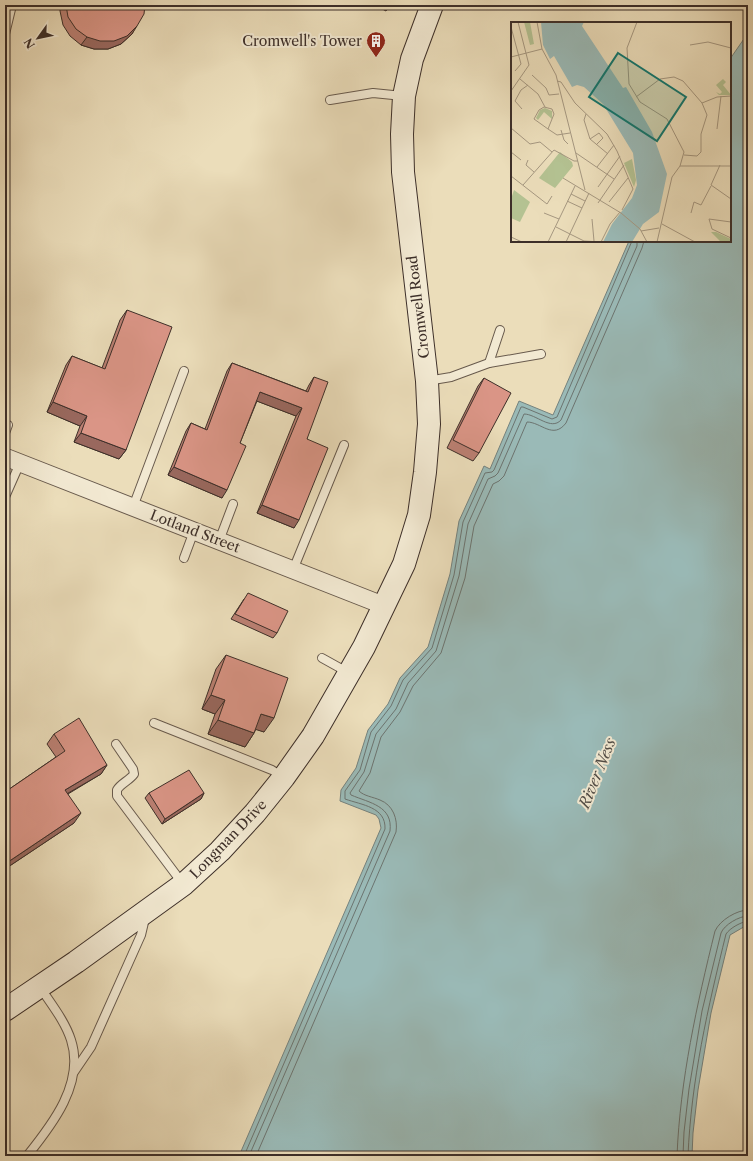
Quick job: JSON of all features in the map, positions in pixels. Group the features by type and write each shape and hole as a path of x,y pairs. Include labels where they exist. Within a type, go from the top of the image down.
{"street":[{"name":"Cromwell Road","path":"384,606 404,564 419,515 425,472 429,424 427,381 403,172 402,134 404,96 412,59 432,5"},
{"name":"Lotland Street","path":"12,460 384,606"},
{"name":"Longman Drive","path":"5,1010 40,987 184,884 220,851 255,813 284,777 313,736 364,646 384,606"}],"lane":[{"path":"5,34 12,5"},
{"path":"330,100 372,93 404,96"},
{"path":"489,363 500,330"},
{"path":"427,381 451,377 489,363 541,354"},
{"path":"133,507 184,371"},
{"path":"293,570 344,445"},
{"path":"5,498 12,460"},
{"path":"219,540 233,504"},
{"path":"184,558 194,531"},
{"path":"322,658 349,673"},
{"path":"154,723 272,770 284,777"},
{"path":"116,744 133,769 134,774 119,787 117,790 118,796 184,884"},
{"path":"26,1156 45,1133 63,1103 74,1072 91,1047 141,935 146,911"},
{"path":"40,987 64,1023 72,1041 75,1059 74,1072"}],"water":[{"name":"River Ness","path":"748,33 748,921 747,925 730,935 711,1013 698,1090 692,1156 239,1156 381,828 379,819 376,815 340,801 341,790 356,768 368,730 388,704 400,678 428,647 450,574 459,521 484,466 490,469 519,401 553,415 629,242 731,242 731,58"}],"building":[{"path":"66,5 145,5 144,14 137,26 127,36 114,41 100,41 87,37 76,29 68,17"},
{"path":"382,5 390,5 388,8"},
{"path":"127,310 172,327 126,450 81,433 87,416 53,402 72,356 105,369"},
{"path":"232,363 308,392 314,377 328,382 307,439 328,448 299,520 262,505 302,408 260,392 240,443 246,446 227,490 174,467 191,423 207,430"},
{"path":"484,378 511,393 479,453 453,440"},
{"path":"248,593 288,611 277,633 235,614"},
{"path":"226,655 288,678 274,718 261,714 254,733 218,720 225,700 211,695"},
{"path":"79,718 107,765 65,790 81,813 5,864 5,792 65,751 54,734"},
{"path":"189,770 204,793 165,819 149,793"}],"place":[{"name":"Cromwell's Tower","path":"376,58"}]}
